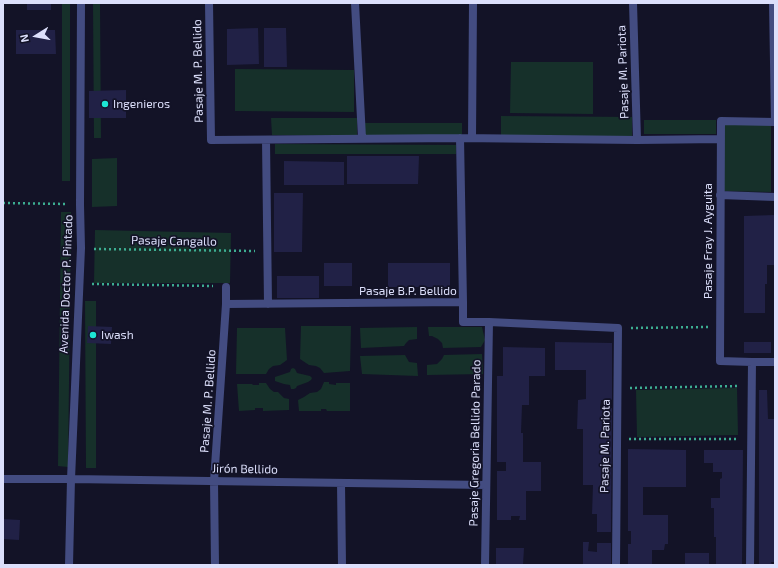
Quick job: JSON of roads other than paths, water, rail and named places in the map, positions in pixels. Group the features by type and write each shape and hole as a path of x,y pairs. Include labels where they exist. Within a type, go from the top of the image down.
{"street":[{"name":"Avenida Doctor P. Pintado","path":"69,565 71,479 81,248 81,3"},
{"name":"Pasaje M. P. Bellido","path":"209,3 211,140 266,140"},
{"path":"355,3 362,138"},
{"path":"472,138 473,3"},
{"name":"Pasaje M. Pariota","path":"633,3 637,140"},
{"path":"773,3 775,122"},
{"name":"Pasaje Fray J. Ayguita","path":"752,362 720,361 721,121 775,122"},
{"path":"268,304 266,140 362,138 637,140 720,139"},
{"path":"460,138 463,302"},
{"path":"720,195 775,197"},
{"name":"Pasaje M. P. Bellido","path":"215,565 214,481 226,287"},
{"name":"Pasaje B.P. Bellido","path":"226,304 463,302 463,322 618,328"},
{"name":"Pasaje Gregoria Bellido Parado","path":"485,565 489,322"},
{"name":"Pasaje M. Pariota","path":"616,565 618,328"},
{"path":"750,565 752,362 775,362"},
{"name":"Jirón Bellido","path":"3,479 486,485"},
{"path":"341,483 342,565"}],"place":[{"name":"Ingenieros","path":"105,104"},
{"name":"Iwash","path":"93,335"}]}
